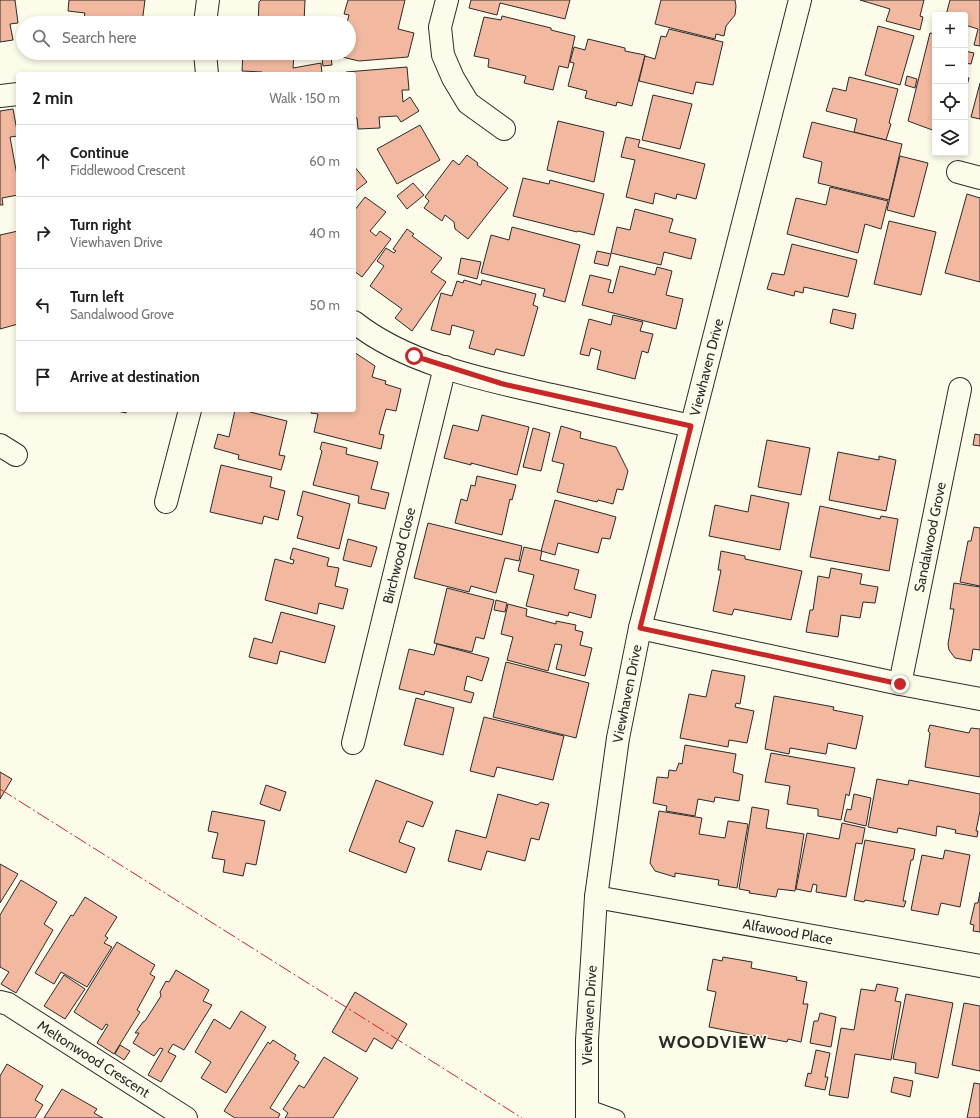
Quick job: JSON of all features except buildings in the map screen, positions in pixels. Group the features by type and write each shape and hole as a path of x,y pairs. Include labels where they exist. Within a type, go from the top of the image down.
{"street":[{"path":"206,16 208,0"},
{"path":"447,0 440,27 443,55 453,78 468,103 504,129"},
{"name":"Viewhaven Drive","path":"587,1113 587,1040 596,897 618,738 640,628 800,0"},
{"path":"206,60 207,72"},
{"path":"0,96 16,94"},
{"path":"958,172 980,178"},
{"path":"356,324 365,331 414,356 445,367 503,384 691,426"},
{"name":"Birchwood Close","path":"353,744 445,367"},
{"name":"Sandalwood Grove","path":"900,684 960,389"},
{"path":"166,502 189,412"},
{"path":"640,628 900,684 980,699"},
{"name":"Alfawood Place","path":"596,897 980,966"},
{"name":"Meltonwood Crescent","path":"0,1002 8,1004 186,1118"}],"lane":[{"path":"587,1113 617,1118"}],"power":[{"path":"0,789 522,1118"}],"district":[{"name":"WOODVIEW","path":"713,1042"}],"route":[{"path":"414,356 503,384 691,426 640,628 900,684"}]}
